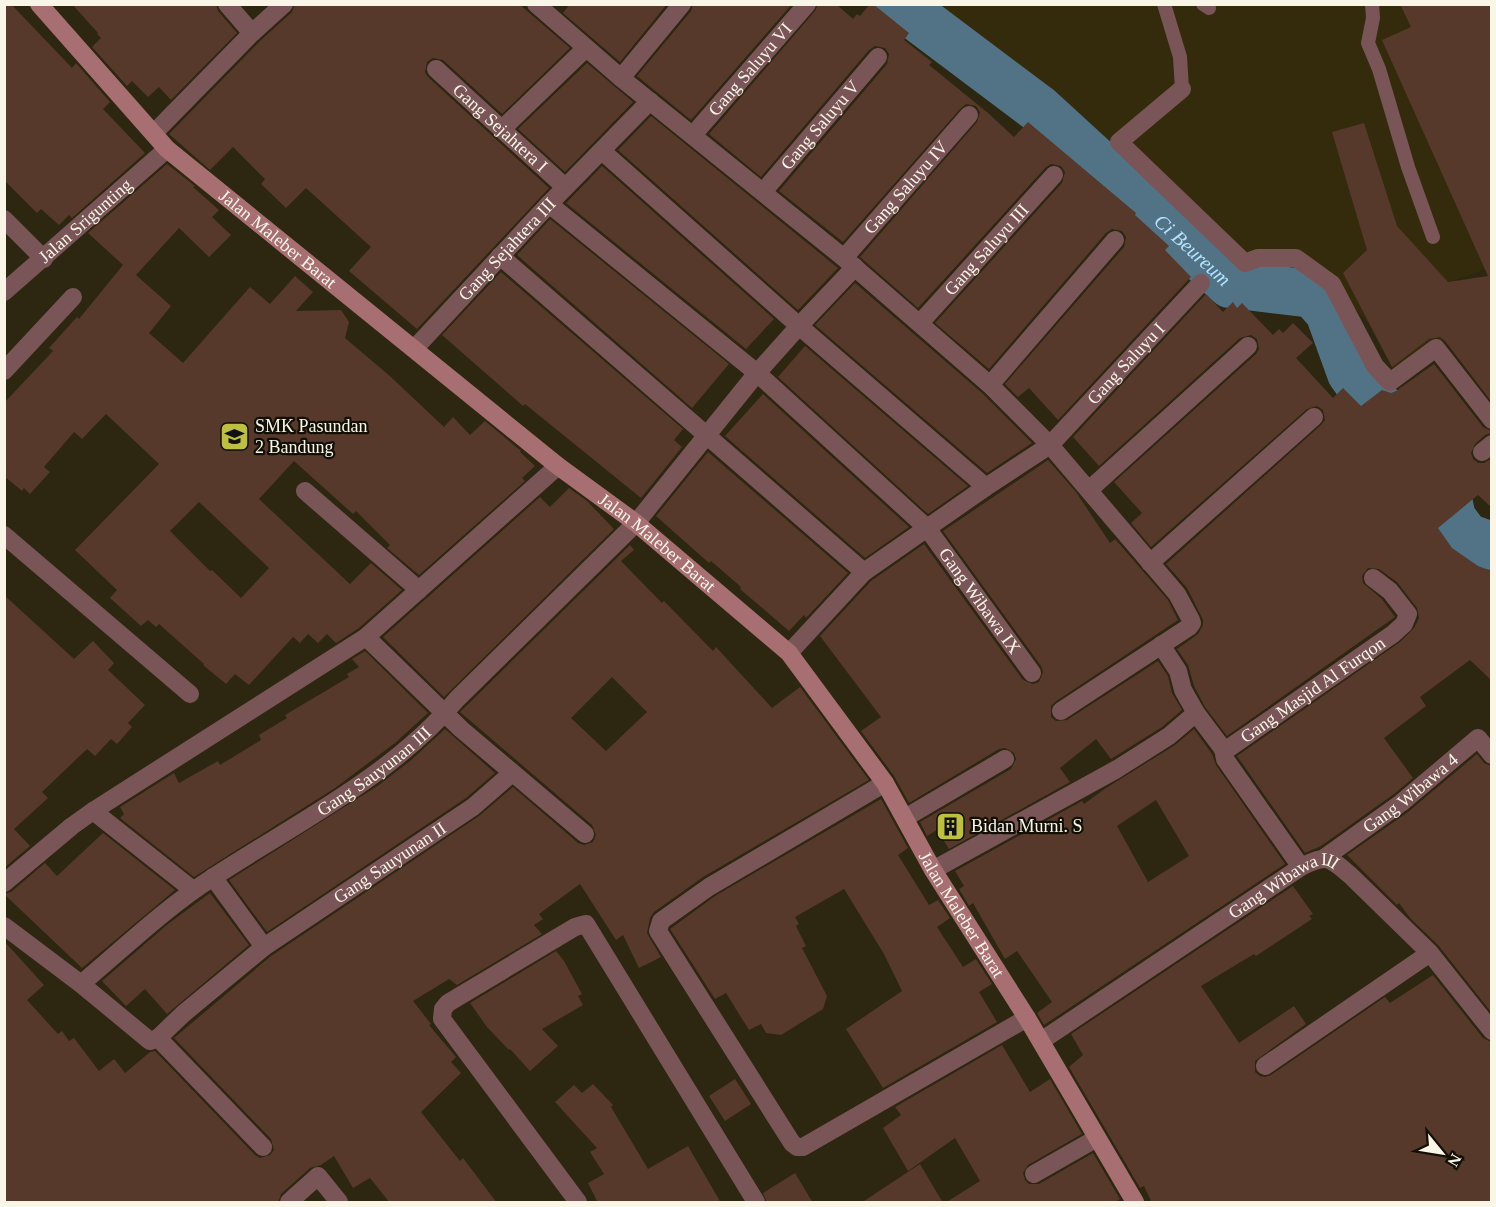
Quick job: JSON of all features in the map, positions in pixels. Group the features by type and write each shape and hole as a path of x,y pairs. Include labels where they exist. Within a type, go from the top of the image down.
{"street":[{"name":"Jalan Maleber Barat","path":"39,4 167,149 558,466 636,523 789,653 885,783 933,870 1041,1041 1135,1203"},
{"path":"226,4 252,33"},
{"path":"154,134 252,33 284,4"},
{"path":"621,78 682,4"},
{"name":"Gang Saluyu VI","path":"693,135 807,4"},
{"path":"546,8 586,48 621,78 849,262 990,385 1050,445 1177,594 1192,623 1185,630 1061,711"},
{"path":"502,129 586,48"},
{"name":"Gang Saluyu V","path":"763,192 878,57"},
{"name":"Gang Sejahtera I","path":"436,69 566,188"},
{"path":"1182,89 1119,142 1245,263 1258,258 1296,258 1332,284 1375,366 1390,382 1436,348 1491,420"},
{"name":"Gang Sejahtera III","path":"415,348 549,204 650,101"},
{"name":"Gang Saluyu IV","path":"757,374 799,326 969,115"},
{"name":"Jalan Srigunting","path":"4,292 167,149"},
{"path":"602,151 799,326 986,487"},
{"name":"Gang Saluyu III","path":"920,323 1054,175"},
{"name":"Gang Wibawa IX","path":"549,204 757,374 927,528 1032,672"},
{"path":"4,219 44,258"},
{"path":"990,385 1115,240"},
{"path":"500,256 864,572"},
{"name":"Gang Saluyu I","path":"789,653 864,572 1050,445 1201,283"},
{"path":"4,371 73,297"},
{"path":"1089,490 1248,346"},
{"name":"Gang Sauyunan III","path":"81,984 193,890 333,802 388,764 445,714 457,699 636,523 757,374"},
{"path":"1150,563 1314,417"},
{"path":"4,884 93,811 366,637 558,466"},
{"path":"305,491 419,590"},
{"path":"4,535 190,694"},
{"name":"Gang Masjid Al Furqon","path":"1161,645 1178,671 1183,690 1196,713 1223,749 1393,634 1404,624 1408,614 1389,591 1373,578"},
{"path":"366,637 445,714 585,834"},
{"path":"933,870 1118,769 1169,736 1196,713"},
{"name":"Gang Wibawa 4","path":"1324,858 1401,802 1478,739 1491,755"},
{"path":"1223,749 1225,759 1301,867"},
{"path":"905,818 1005,759"},
{"name":"Gang Sauyunan II","path":"158,1038 183,1014 264,947 473,807 512,772"},
{"path":"885,783 709,887 661,921 658,932 792,1143 797,1147 803,1147 1027,1018"},
{"path":"93,811 193,890"},
{"name":"Gang Wibawa III","path":"1041,1041 1301,867 1318,858 1324,858 1339,866 1351,876 1430,953 1491,1031"},
{"path":"213,877 264,947"},
{"path":"578,1203 442,1019 443,1009 448,1003 575,927 586,924 756,1203"},
{"path":"4,926 81,984 148,1040 158,1038 263,1147"},
{"path":"1265,1066 1430,953"},
{"path":"1034,1174 1097,1138"},
{"path":"289,1203 318,1176 339,1203"}],"lane":[{"path":"1164,4 1180,57 1182,89"},
{"path":"1372,4 1373,18 1368,43 1433,237"}],"shaded area":[{"path":"900,5 1491,5 1491,267 1447,283 1473,313 1398,378 1367,322 1320,268 1281,261 1248,267 1145,185 1012,85"}],"building":[{"path":"4,4 11,4 72,68 76,63 110,102 103,109 145,153 72,218 69,215 59,225 41,209 37,213 4,180"},
{"path":"72,4 216,4 218,11 237,33 171,100 159,87 148,97 132,81 127,86 92,47 101,38"},
{"path":"295,4 519,4 570,48 502,114 443,60 433,58 427,62 425,72 428,77 549,188 417,329 349,271 371,247 306,188 286,208 261,184 265,179 233,147 210,170 169,134 260,41 292,12"},
{"path":"570,4 667,4 620,62 563,13"},
{"path":"693,4 792,4 691,120 637,76 691,11"},
{"path":"818,4 836,4 853,19 873,4 909,33 904,40 932,62 929,65 1014,137 1028,122 1136,213 1135,215 1169,246 1165,250 1191,277 1058,420 1029,388 1018,397 1005,384 1124,247 1126,237 1122,231 1112,229 1106,233 989,369 935,323 1062,183 1065,172 1061,166 1051,164 1046,167 918,308 860,257 977,122 980,112 976,106 966,104 961,108 843,242 779,191 887,64 889,54 885,48 875,46 869,50 761,177 709,134 815,11"},
{"path":"1400,4 1491,4 1491,401 1440,337 1429,339 1392,367 1343,273 1367,250 1332,132 1364,123 1397,226 1448,282 1488,276 1382,40 1411,27"},
{"path":"587,63 633,102 565,172 518,129"},
{"path":"651,116 838,268 798,310 618,150"},
{"path":"167,164 195,186 193,187 219,210 212,217 231,235 209,257 179,228 136,275 171,306 149,333 183,363 250,287 270,304 295,276 313,292 296,311 341,310 349,322 345,338 444,427 453,417 470,435 485,421 535,466 522,478 525,481 419,575 387,548 390,545 356,511 353,514 294,461 259,499 350,584 371,563 402,590 359,628 336,643 327,634 318,643 308,634 300,643 293,637 249,685 235,674 226,684 159,624 156,627 148,620 141,626 110,598 117,590 75,550 159,464 106,414 82,439 74,432 44,467 50,472 30,494 24,488 22,491 4,476 4,403 53,351 49,348 77,317 79,319 123,265 88,233","holes":["199,502 269,568 241,598 170,531"]},
{"path":"602,166 774,319 746,349 566,203"},
{"path":"550,219 729,364 692,408 517,255"},
{"path":"501,272 683,429 674,440 682,447 641,498 525,404 523,406 442,335"},
{"path":"855,283 982,393 1032,443 987,473 815,325"},
{"path":"1206,294 1223,312 1233,302 1237,308 1242,303 1273,335 1279,329 1283,333 1293,323 1313,343 1296,358 1333,398 1343,388 1361,406 1382,390 1391,393 1396,391 1434,364 1483,427 1491,431 1475,444 1471,453 1473,459 1478,463 1491,459 1491,507 1478,495 1438,528 1452,548 1478,566 1491,571 1491,680 1470,660 1420,697 1426,706 1384,738 1413,778 1321,846 1305,853 1237,756 1400,642 1414,628 1419,618 1417,608 1397,582 1379,569 1368,568 1362,576 1363,583 1382,599 1395,617 1227,736 1205,707 1194,686 1188,665 1177,649 1198,634 1203,620 1187,588 1166,564 1321,425 1325,420 1323,410 1317,406 1307,409 1151,547 1131,523 1142,513 1114,482 1256,354 1259,349 1257,339 1251,335 1240,338 1099,466 1073,437"},
{"path":"805,346 968,486 928,514 778,377"},
{"path":"763,394 909,527 865,558 725,436"},
{"path":"708,452 848,573 806,618 804,615 789,631 711,561 709,563 656,516"},
{"path":"1048,460 1076,492 1110,543 1115,539 1168,600 1178,620 1055,702 1051,706 1051,717 1056,721 1067,720 1158,661 1168,676 1172,693 1182,710 1162,727 1111,759 1096,739 1060,768 1070,782 949,849 937,830 927,836 920,822 1011,769 1016,759 1014,753 1005,748 999,749 909,803 894,776 861,731 881,717 820,636 871,581 924,544 1023,680 1033,684 1039,682 1043,672 1041,666 943,531"},
{"path":"569,488 587,501 614,529 444,697 383,637 540,497 550,507"},
{"path":"630,545 634,550 621,561 662,603 664,601 713,651 716,647 772,708 800,687 869,780 703,877 654,912 650,918 647,933 661,957 639,968 623,935 616,940 580,884 539,914 543,919 534,925 542,934 457,985 449,979 413,1001 431,1024 429,1025 456,1057 451,1062 461,1073 421,1112 460,1161 463,1158 497,1203 390,1203 370,1178 353,1188 334,1156 321,1165 310,1168 281,1194 278,1203 4,1203 4,941 44,985 27,1000 58,1034 62,1031 69,1041 74,1038 99,1071 114,1059 125,1073 150,1052 155,1051 260,1158 270,1155 274,1150 271,1139 174,1038 271,956 479,816 513,787 578,843 584,845 593,842 596,835 592,825 460,712","holes":["612,677 647,712 606,751 571,718"]},
{"path":"4,595 74,659 93,641 114,663 108,670 145,705 128,723 132,727 117,744 111,739 95,756 87,749 42,792 48,798 14,829 30,846 4,868"},
{"path":"365,651 428,713 395,743 335,788 194,877 120,818 124,814 120,807 174,773 179,783 218,761 220,765 261,740 259,735 287,718 285,715 349,677 347,674 359,667 352,659"},
{"path":"445,729 495,773 466,798 267,932 229,880 379,785"},
{"path":"1194,729 1212,754 1216,765 1285,864 1044,1025 1037,1013 1052,1002 1017,951 1005,959 973,903 969,906 959,889 964,886 955,871 1082,801 1084,804 1175,745","holes":["1156,800 1189,856 1148,882 1117,826"]},
{"path":"1477,754 1484,763 1491,766 1491,1012 1438,945 1411,919 1399,903 1397,905 1347,855 1408,812"},
{"path":"881,799 908,848 898,855 929,905 938,900 950,918 937,927 963,967 976,959 992,984 979,992 997,1022 883,1088 846,1029 902,991 884,954 844,889 795,917 799,924 796,926 806,946 802,948 827,996 823,1009 781,1035 766,1033 761,1024 749,1030 726,993 715,999 670,929 715,896"},
{"path":"103,833 175,890 82,968 4,894 11,892 45,863 57,876"},
{"path":"1293,886 1313,914 1309,916 1312,919 1256,956 1254,954 1201,986 1239,1043 1294,1006 1306,1024 1255,1061 1255,1072 1265,1077 1385,997 1390,1003 1433,975 1483,1038 1491,1042 1491,1203 1152,1203 1144,1186 1140,1188 1069,1067 1083,1055 1071,1034"},
{"path":"210,893 249,945 167,1014 145,989 126,1006 102,981 168,924"},
{"path":"556,951 582,994 578,996 583,1005 542,1029 558,1046 530,1071 487,1027 470,1003"},
{"path":"1002,1045 1030,1092 1050,1079 1082,1134 1028,1165 1023,1173 1025,1180 1029,1184 1039,1184 1093,1153 1120,1199 1114,1203 945,1203 980,1181 955,1138 908,1171 883,1128 901,1115 895,1107"},
{"path":"735,1079 751,1104 725,1121 709,1096"},
{"path":"593,1084 613,1105 611,1107 648,1169 688,1146 721,1203 598,1203 588,1183 604,1174 590,1152 597,1148 555,1102 574,1085 582,1093"},
{"path":"920,1164 943,1203 861,1203"},
{"path":"795,1173 813,1203 767,1203 763,1193"}],"waterway":[{"name":"Ci Beureum","path":"896,4 910,12 1039,109 1230,284 1313,294 1329,312 1351,373 1369,398 1426,445 1441,467 1452,518 1466,537 1492,546"}],"place":[{"name":"SMK Pasundan 2 Bandung","path":"234,436"},
{"name":"Bidan Murni. S","path":"950,826"}]}
